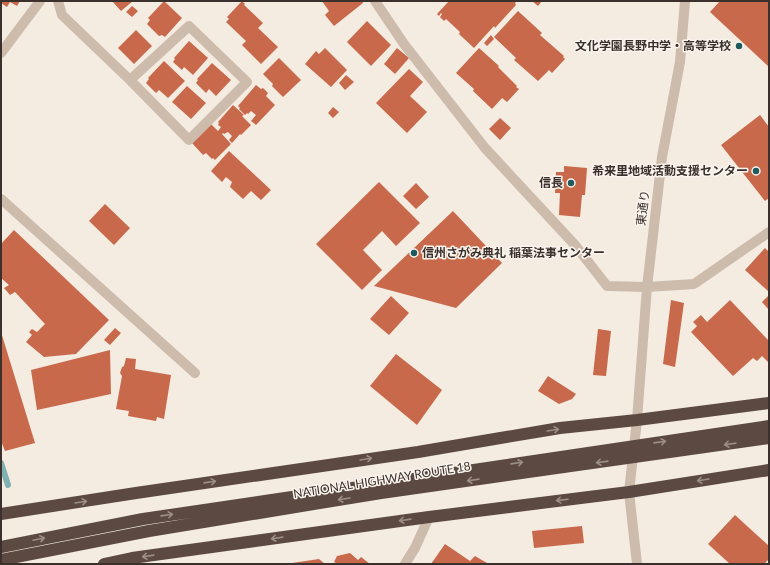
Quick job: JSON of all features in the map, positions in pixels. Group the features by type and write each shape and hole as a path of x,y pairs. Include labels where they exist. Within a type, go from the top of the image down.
{"highway":[{"path":"1,514 418,452 560,428 769,403"},
{"name":"NATIONAL HIGHWAY ROUTE 18","path":"1,547 143,519 769,426"},
{"name":"NATIONAL HIGHWAY ROUTE 18","path":"1,560 149,531 381,493 769,438"},
{"path":"104,564 132,558 429,517 628,492 769,470"}],"street":[{"path":"1,53 40,1"},
{"path":"58,1 62,15 130,80 189,140 247,82 189,26 130,80"},
{"path":"375,1 404,44 485,148 575,245 607,286 647,288 694,284 769,232"},
{"name":"東通り","path":"637,564 628,492 636,420 647,288 662,157 680,62 685,1"},
{"path":"1,199 195,373"},
{"path":"405,564 415,548 429,517"}],"building":[{"path":"1,1 20,1 17,6 10,2 7,7 1,3"},
{"path":"112,1 133,1 121,11"},
{"path":"164,1 182,18 165,37 162,35 159,36 147,24 150,20 148,18"},
{"path":"242,1 245,4 244,5 263,23 258,28 278,47 261,64 242,45 246,41 226,22 229,19 227,17"},
{"path":"322,1 362,1 363,3 334,26 325,15 329,11"},
{"path":"449,1 517,1 515,3 516,5 495,28 494,26 474,48 446,19 444,21 440,17 442,14 441,13 439,16 437,14"},
{"path":"532,1 542,1 538,6"},
{"path":"720,1 769,1 769,67 710,12"},
{"path":"132,6 138,11 132,17 126,12"},
{"path":"518,11 542,33 540,35 564,56 563,57 565,59 552,73 549,70 538,81 514,60 516,58 494,37"},
{"path":"367,21 391,45 371,66 347,42"},
{"path":"136,30 152,46 134,64 118,48"},
{"path":"491,35 494,39 487,46 484,43"},
{"path":"189,41 208,58 193,75 184,67 182,70 173,62 175,59 174,58"},
{"path":"325,48 347,70 331,87 305,64 316,51 319,54"},
{"path":"397,48 409,58 395,74 384,64"},
{"path":"479,48 499,66 498,67 519,89 507,102 502,98 492,109 473,91 474,89 456,73"},
{"path":"279,58 301,80 283,97 263,74"},
{"path":"164,61 185,81 168,98 159,90 156,93 146,83 149,79 148,78"},
{"path":"212,63 231,80 216,96 209,89 206,93 196,83 198,80 197,79"},
{"path":"409,69 423,82 410,96 427,112 407,133 376,103"},
{"path":"346,75 354,82 345,90 339,83"},
{"path":"256,85 261,89 263,88 268,93 266,96 275,105 256,125 251,121 256,115 251,111 245,115 238,106"},
{"path":"187,86 206,103 191,119 172,102"},
{"path":"233,105 244,115 242,116 251,125 232,143 229,140 232,136 228,132 223,133 222,134 231,144 215,160 206,153 203,155 192,143 211,124 218,131 221,127 218,125 218,122"},
{"path":"333,107 339,112 333,118 328,113"},
{"name":"希来里地域活動支援センター","path":"760,115 769,127 769,198 765,201 721,145"},
{"path":"500,118 511,128 500,140 489,129"},
{"path":"229,151 271,190 261,200 251,191 243,199 230,187 232,182 226,177 222,182 211,171"},
{"name":"信長","path":"564,166 587,168 585,195 582,195 580,217 559,215 560,193 555,193 556,172 564,172"},
{"path":"379,182 420,223 396,246 382,231 363,250 382,270 362,290 316,244"},
{"path":"416,183 429,197 416,209 403,196"},
{"path":"105,204 130,228 114,245 89,221"},
{"path":"453,211 502,263 456,308 374,286"},
{"path":"14,230 109,320 76,354 44,357 26,342 32,335 29,332 32,329 37,332 45,324 15,292 10,295 4,288 9,285 1,278 1,244"},
{"path":"765,248 769,252 769,292 745,270"},
{"path":"769,295 769,310 762,302"},
{"path":"391,296 409,313 389,335 370,319"},
{"path":"671,300 684,303 675,367 663,364"},
{"path":"730,300 769,341 769,363 762,356 757,361 753,358 733,376 691,332 697,326 693,322 701,315 707,322"},
{"path":"115,328 121,333 110,345 104,340"},
{"path":"598,329 611,331 606,376 593,375"},
{"path":"1,332 35,443 5,451 1,441"},
{"path":"110,350 111,394 37,410 31,370"},
{"path":"396,354 442,390 417,425 370,386"},
{"path":"126,358 136,359 135,369 171,375 164,419 157,417 156,421 128,416 129,411 116,409 122,376 120,373"},
{"path":"548,376 576,394 572,399 559,404 538,391"},
{"path":"735,515 769,546 769,559 764,564 730,564 708,544"},
{"path":"582,526 584,543 534,548 532,531"},
{"path":"445,544 470,561 475,556 487,563 431,564"},
{"path":"350,553 358,560 361,557 370,564 338,564 334,562 337,556"},
{"path":"319,559 325,564 292,563"}],"waterway":[{"path":"1,463 8,485"}],"place":[{"name":"文化学園長野中学・高等学校","path":"739,46"},
{"name":"希来里地域活動支援センター","path":"756,171"},
{"name":"信長","path":"571,183"},
{"name":"信州さがみ典礼 稲葉法事センター","path":"414,253"}]}
